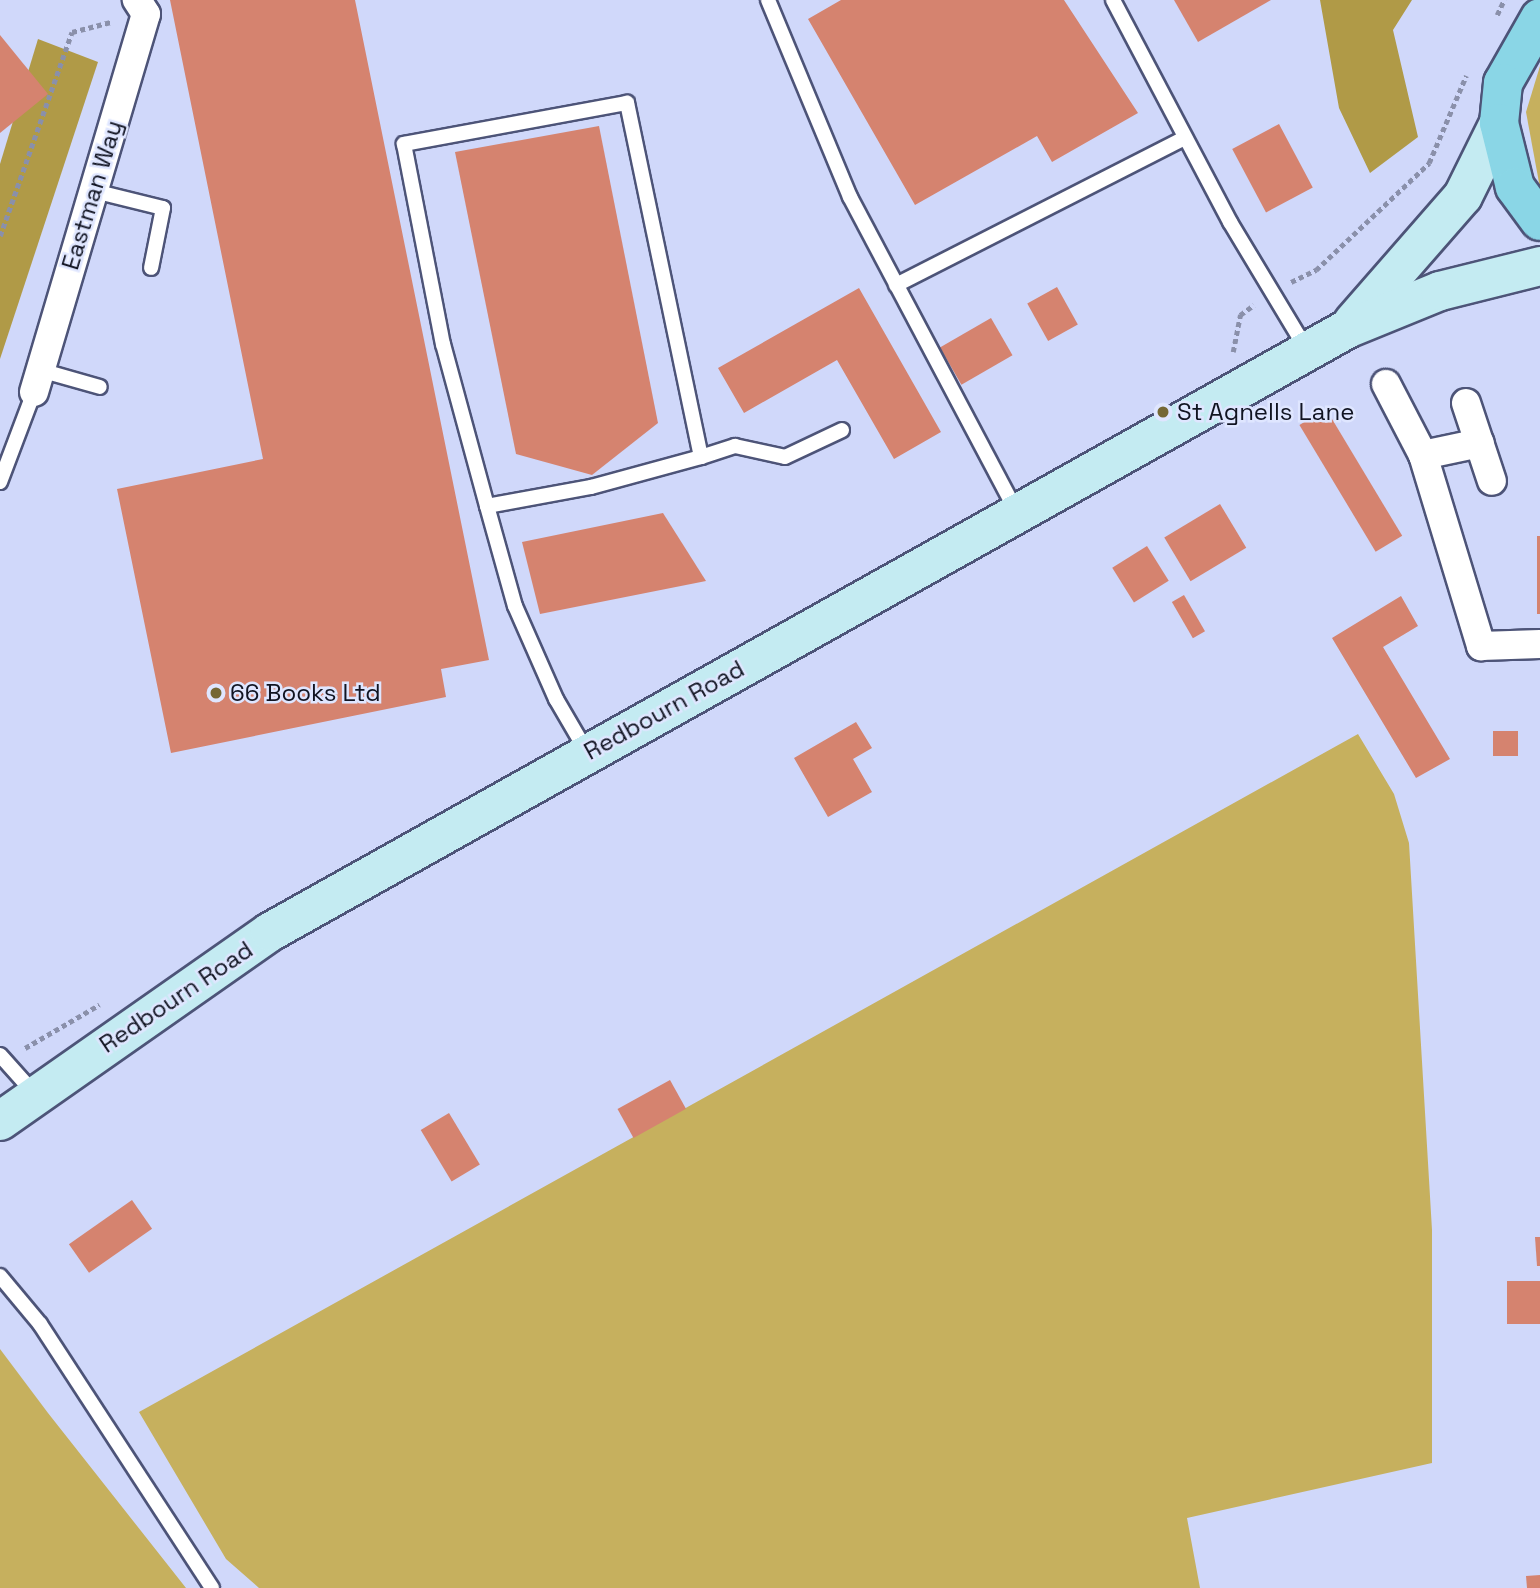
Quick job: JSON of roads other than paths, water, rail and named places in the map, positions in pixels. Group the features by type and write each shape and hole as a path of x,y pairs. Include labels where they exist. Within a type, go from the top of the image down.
{"main road":[{"path":"1540,18 1503,83 1499,123 1515,187 1540,221"},
{"name":"Redbourn Road","path":"1347,329 1463,196 1499,123"},
{"name":"Redbourn Road","path":"0,1121 35,1093 270,932 587,752 1019,517 1347,329 1440,291 1540,266"}],"street":[{"name":"Eastman Way","path":"37,381 94,191 142,7"},
{"path":"1386,384 1423,455 1481,646 1540,645"},
{"path":"1466,403 1492,481"},
{"path":"1423,455 1480,443"}],"lane":[{"path":"768,0 850,197 1019,517"},
{"path":"1113,0 1184,138 1308,351"},
{"path":"587,752 556,699 515,606 443,344 404,144 627,103 701,457"},
{"path":"896,285 1184,138"},
{"path":"94,191 163,208 151,268"},
{"path":"0,482 37,381 100,387"},
{"path":"487,506 591,487 735,446 785,457 842,430"},
{"path":"0,1055 35,1093"},
{"path":"0,1276 40,1324 212,1588"}],"place":[{"name":"St Agnells Lane","path":"1163,412"},
{"name":"66 Books Ltd","path":"216,693"}]}
